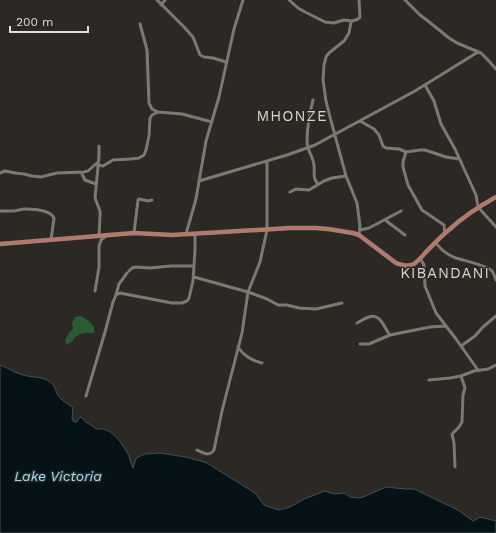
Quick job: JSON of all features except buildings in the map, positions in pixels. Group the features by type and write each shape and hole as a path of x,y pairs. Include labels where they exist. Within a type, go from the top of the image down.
{"main road":[{"path":"0,244 134,233 163,235 315,228 360,232 396,263 408,266 414,264 459,221 478,207 496,197"}],"street":[{"path":"157,0 193,37 200,55 226,62"},
{"path":"161,5 165,0"},
{"path":"186,234 194,206 205,150 235,23 243,0"},
{"path":"289,0 305,12 325,22 334,23 344,20 352,21 358,19 360,17 359,0"},
{"path":"405,0 420,15 449,38 484,55 496,69"},
{"path":"352,21 350,24 349,33 344,41 326,57 323,80 326,101 346,176 357,203 360,232 401,211"},
{"path":"140,24 147,50 149,103 152,109 158,112 182,114 212,122"},
{"path":"199,181 287,155 315,145 425,85 478,52"},
{"path":"425,85 434,101 442,126 476,195 478,207 496,227"},
{"path":"313,100 307,136 308,148 314,166 314,179 318,184"},
{"path":"98,163 103,166 113,160 136,158 144,155 149,136 150,118 158,112"},
{"path":"360,121 374,128 379,135 383,146 386,148 399,149 406,152 425,150 446,157 459,159"},
{"path":"98,146 95,198 100,211 99,236"},
{"path":"406,152 403,162 408,185 422,210 444,225 445,234"},
{"path":"197,450 205,454 209,454 214,450 244,320 248,292 260,262 267,230 267,161"},
{"path":"0,173 5,172 41,177 57,173 84,172 98,163"},
{"path":"80,172 84,180 96,184"},
{"path":"290,192 296,189 310,190 328,179 346,176"},
{"path":"134,233 138,200 152,200"},
{"path":"0,211 30,209 49,213 54,218 51,240"},
{"path":"385,220 405,235"},
{"path":"116,295 120,293 172,303 182,303 187,301 194,277 194,234"},
{"path":"95,291 99,267 99,246 101,240 107,235"},
{"path":"436,243 444,252 452,256 491,270 496,280"},
{"path":"420,258 424,265 427,290 436,313 478,370"},
{"path":"86,396 119,284 128,272 132,268 136,267 150,268 167,266 194,266"},
{"path":"194,277 248,292 276,304 290,305 307,309 321,308 342,303"},
{"path":"357,323 370,316 378,317 390,335"},
{"path":"461,346 475,336 496,317"},
{"path":"360,344 369,344 390,335 430,327 446,326"},
{"path":"238,347 246,357 262,363"},
{"path":"429,380 461,376 478,370 488,369 496,365"},
{"path":"455,467 452,434 462,422 463,395 465,388 461,376"}],"green space":[{"path":"81,316 89,321 94,327 94,333 78,335 72,342 66,345 65,340 73,329 72,323 75,317"}],"water":[{"name":"Lake Victoria","path":"0,365 17,373 45,379 50,382 59,397 73,408 73,421 77,422 81,417 97,429 108,431 116,437 129,456 133,468 136,459 145,454 160,453 186,457 207,463 255,493 264,505 279,510 290,507 304,499 325,491 334,494 345,493 350,497 359,498 386,487 414,489 458,510 473,521 480,517 496,521 496,533 0,533"}],"district":[{"name":"MHONZE","path":"292,116"},
{"name":"KIBANDANI","path":"445,273"}]}
